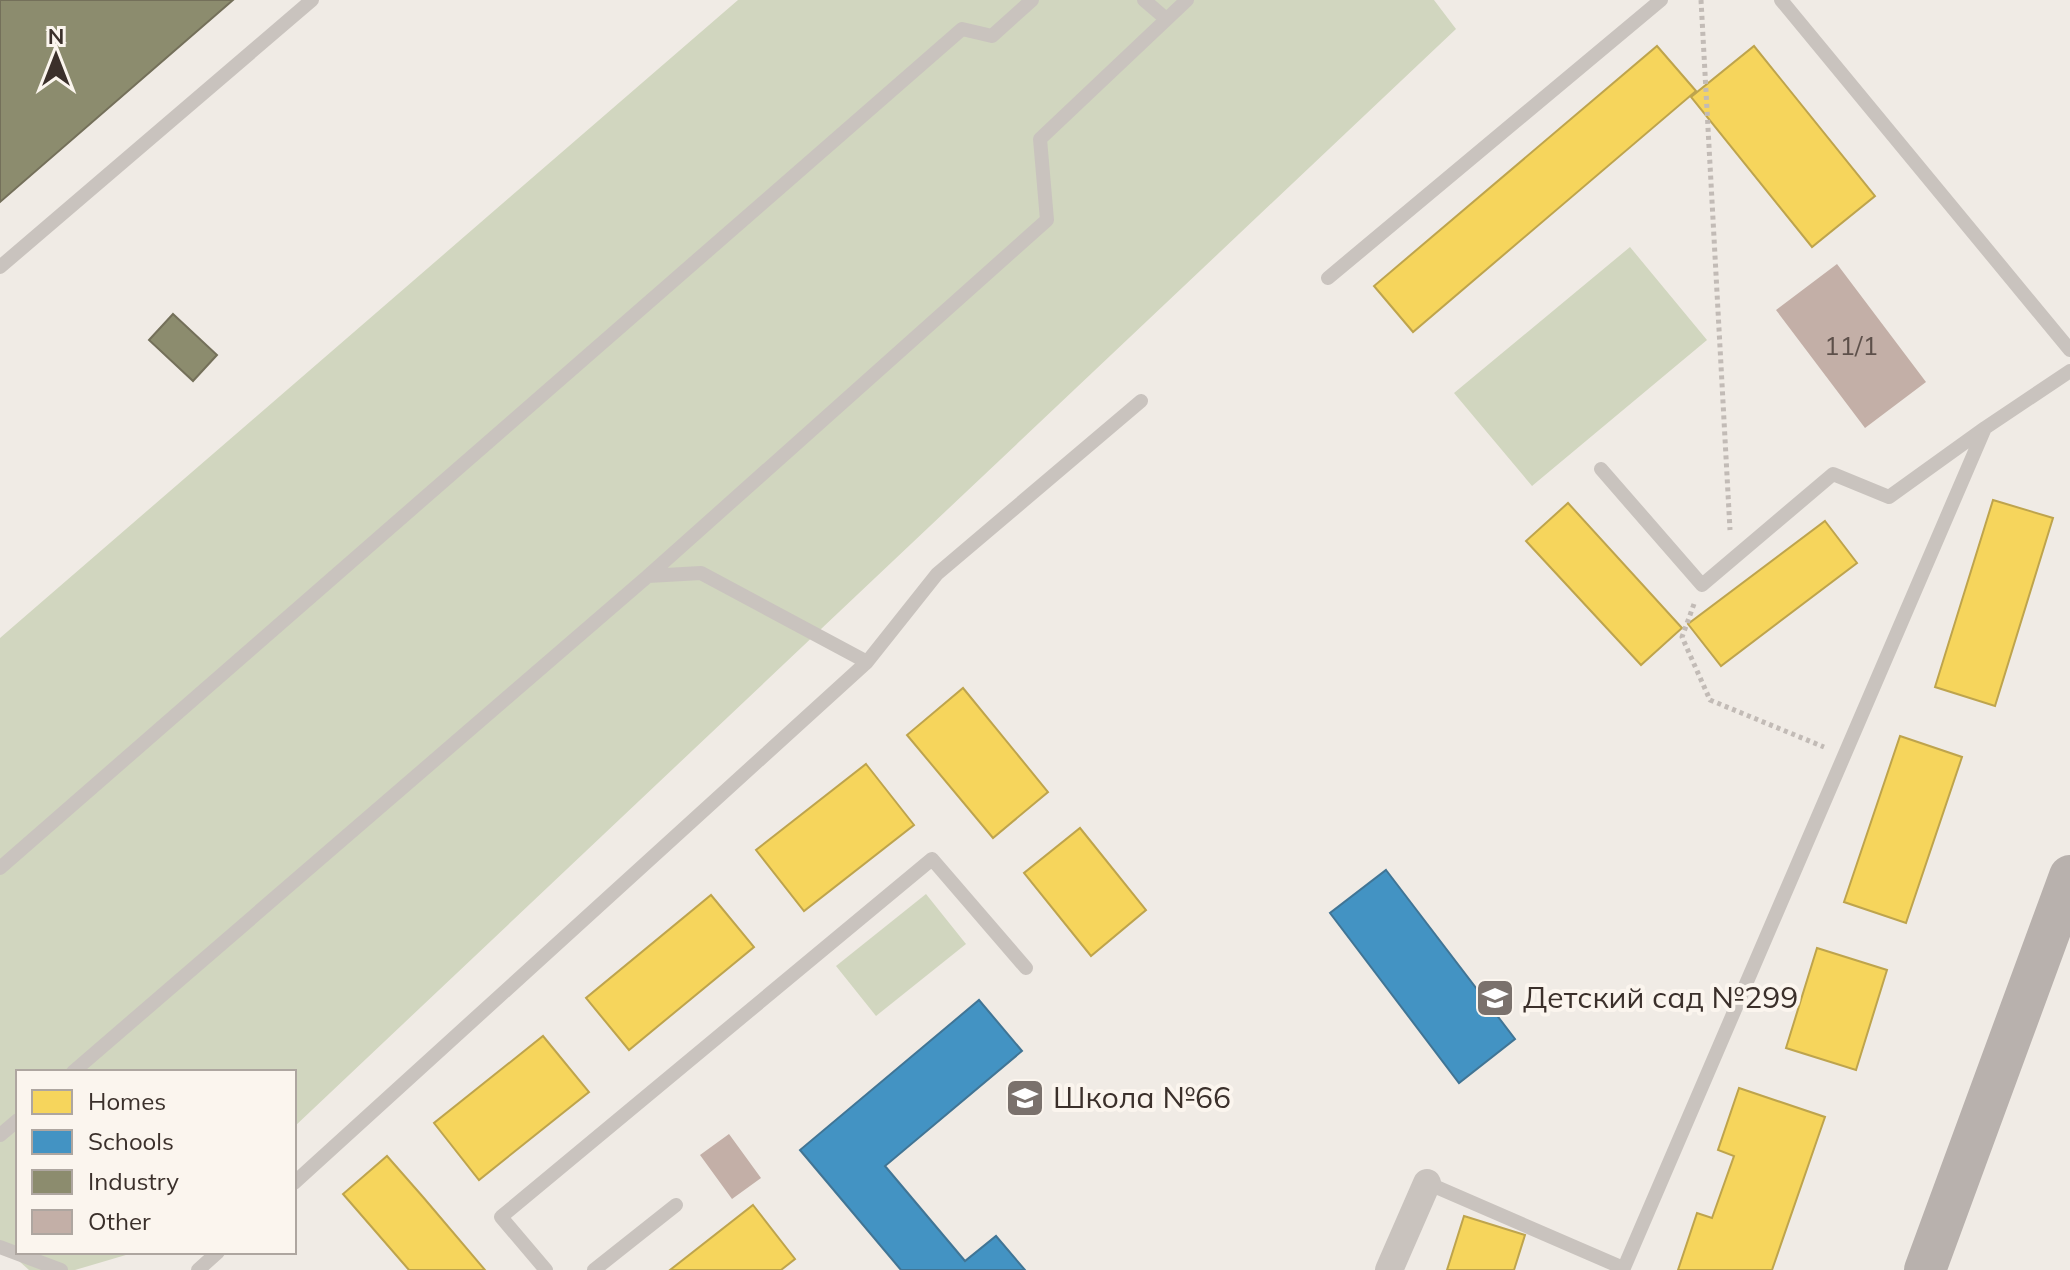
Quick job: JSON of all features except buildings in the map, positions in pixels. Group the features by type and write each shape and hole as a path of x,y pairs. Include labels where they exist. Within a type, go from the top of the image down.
{"main road":[{"path":"1925,1270 2070,876"}],"street":[{"path":"1389,1270 1427,1183"}],"lane":[{"path":"0,267 312,0"},
{"path":"0,868 962,29 992,36 1032,0"},
{"path":"1144,0 1165,18"},
{"path":"75,1070 648,576 1047,220 1040,139 1187,0"},
{"path":"1328,278 1661,0"},
{"path":"1781,0 2070,350"},
{"path":"1601,469 1702,585 1833,474 1889,497 2070,371"},
{"path":"296,1181 867,662 937,574 1141,401"},
{"path":"1427,1183 1623,1269 1985,428"},
{"path":"648,576 701,573 867,662"},
{"path":"546,1270 501,1217 932,859 1026,968"},
{"path":"0,1135 16,1122"},
{"path":"594,1270 676,1205"},
{"path":"19,1254 61,1270"},
{"path":"198,1270 216,1254"}],"path":[{"path":"1701,0 1732,562"},
{"path":"1702,585 1682,637 1710,700 1844,755"}],"green space":[{"path":"738,0 1434,0 1456,29 296,1125 296,1070 16,1070 16,1254 129,1254 75,1270 29,1270 0,1244 0,638"},
{"path":"1630,247 1707,340 1532,486 1454,393"},
{"path":"926,894 966,944 876,1016 836,966"}],"place":[{"name":"Детский сад №299","path":"1495,998"},
{"name":"Школа №66","path":"1025,1098"}]}
